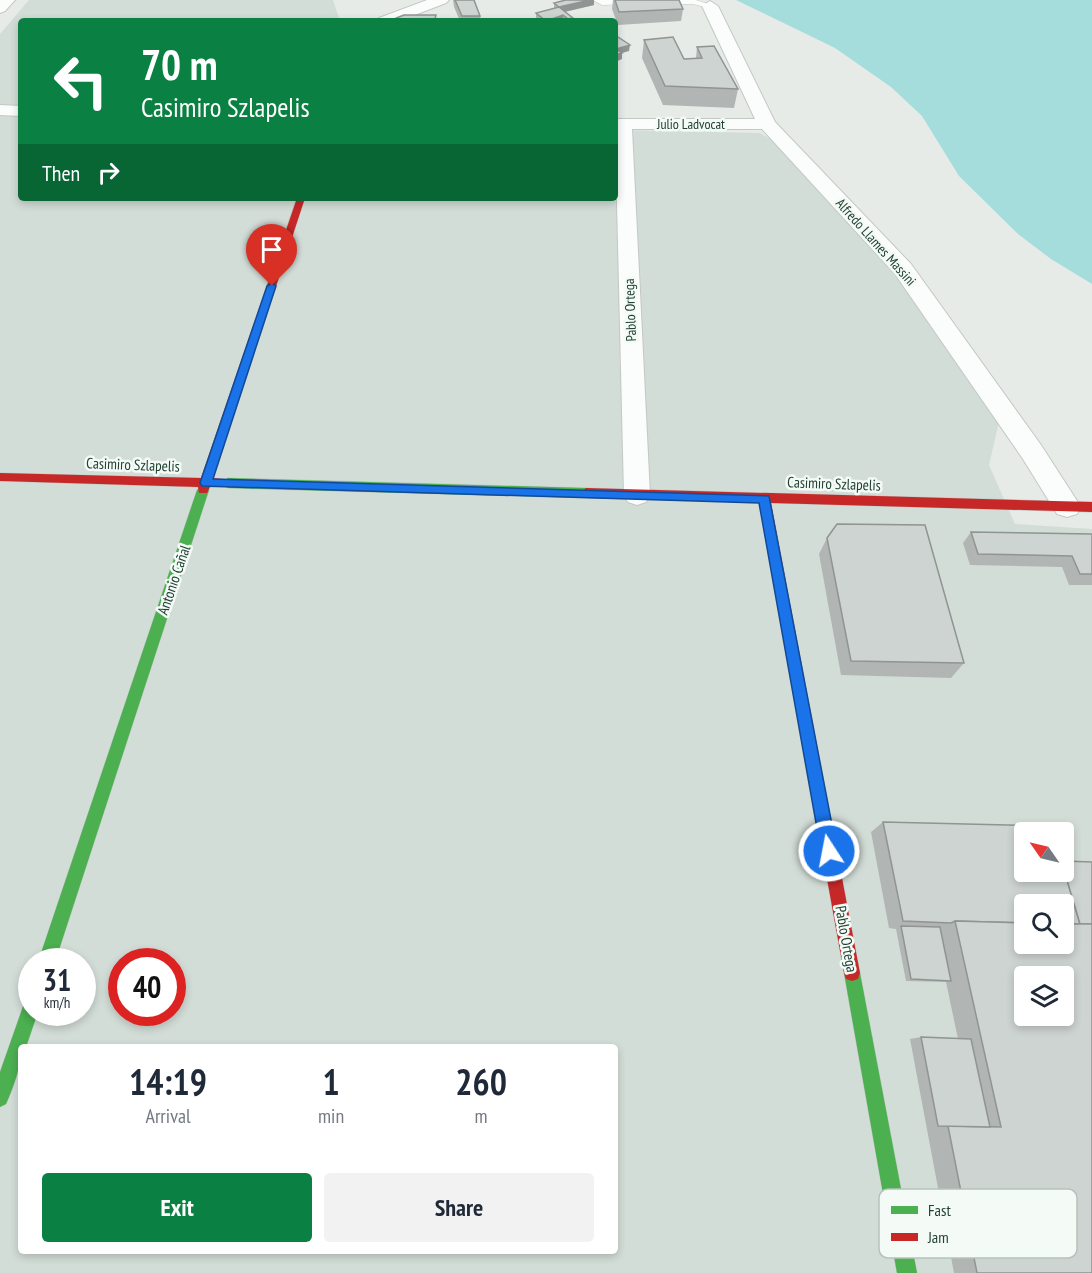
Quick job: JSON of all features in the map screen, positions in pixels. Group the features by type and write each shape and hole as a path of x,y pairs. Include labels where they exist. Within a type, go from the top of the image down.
{"street":[{"path":"0,8 7,0"},
{"path":"393,18 441,0"},
{"name":"Alfredo Llames Massini","path":"710,6 767,124 903,269 1032,452 1067,507"},
{"path":"0,110 18,111"},
{"name":"Julio Ladvocat","path":"619,124 767,124"},
{"name":"Pablo Ortega","path":"619,124 637,495"},
{"name":"Antonio Cañal","path":"51,948 300,201"},
{"name":"Casimiro Szlapelis","path":"0,477 1092,507"},
{"name":"Pablo Ortega","path":"764,499 891,1189"},
{"path":"18,1044 25,1026"},
{"path":"0,1098 18,1045"},
{"name":"Pablo Ortega","path":"904,1258 907,1273"}],"lane":[{"path":"597,0 602,3 692,1 703,2 710,6"}],"shaded area":[{"path":"29,0 333,0 339,18 18,18 18,201 618,201 618,130 760,133 779,144 1004,400 989,465 1015,524 1092,529 1092,1273 0,1273 0,34"}],"water":[{"path":"736,0 1092,0 1092,284 1051,259 1018,234 959,176 922,116 891,87 835,48"}],"building":[{"path":"455,0 474,0 480,16 462,16"},
{"path":"566,0 590,0 559,7 554,3"},
{"path":"615,0 679,0 683,9 619,12"},
{"path":"559,7 573,18 563,15 542,18 536,13"},
{"path":"404,15 436,15 435,18 396,18"},
{"path":"618,37 630,45 618,48"},
{"path":"673,37 684,59 702,58 697,47 714,46 738,89 665,86 644,40"},
{"path":"837,524 925,525 964,663 851,661 827,538"},
{"path":"971,532 1092,534 1092,574 1080,574 1072,556 978,554"},
{"path":"883,822 1014,825 1014,882 1068,882 1071,894 1014,894 1014,923 903,921"},
{"path":"1074,861 1092,862 1092,924 1080,924 1074,904 1074,894 1071,894 1068,882 1074,882"},
{"path":"1074,904 1080,924 1074,924"},
{"path":"955,921 1014,923 1014,954 1074,954 1074,924 1092,924 1092,1273 977,1273 974,1258 1077,1258 1077,1189 960,1189 948,1126 1001,1127"},
{"path":"901,926 940,927 951,981 911,979"},
{"path":"921,1037 971,1039 990,1127 938,1126"}],"traffic: fast":[{"path":"228,483 586,493"},
{"path":"51,948 203,490"},
{"path":"852,973 892,1189"},
{"path":"18,1044 25,1026"},
{"path":"0,1098 18,1045"},
{"path":"904,1258 907,1273"}],"traffic: jam":[{"path":"203,490 300,201"},
{"path":"0,477 228,483"},
{"path":"586,493 1092,507"},
{"path":"764,499 852,973"}],"route":[{"path":"272,286 206,483 764,499 829,851"}]}
